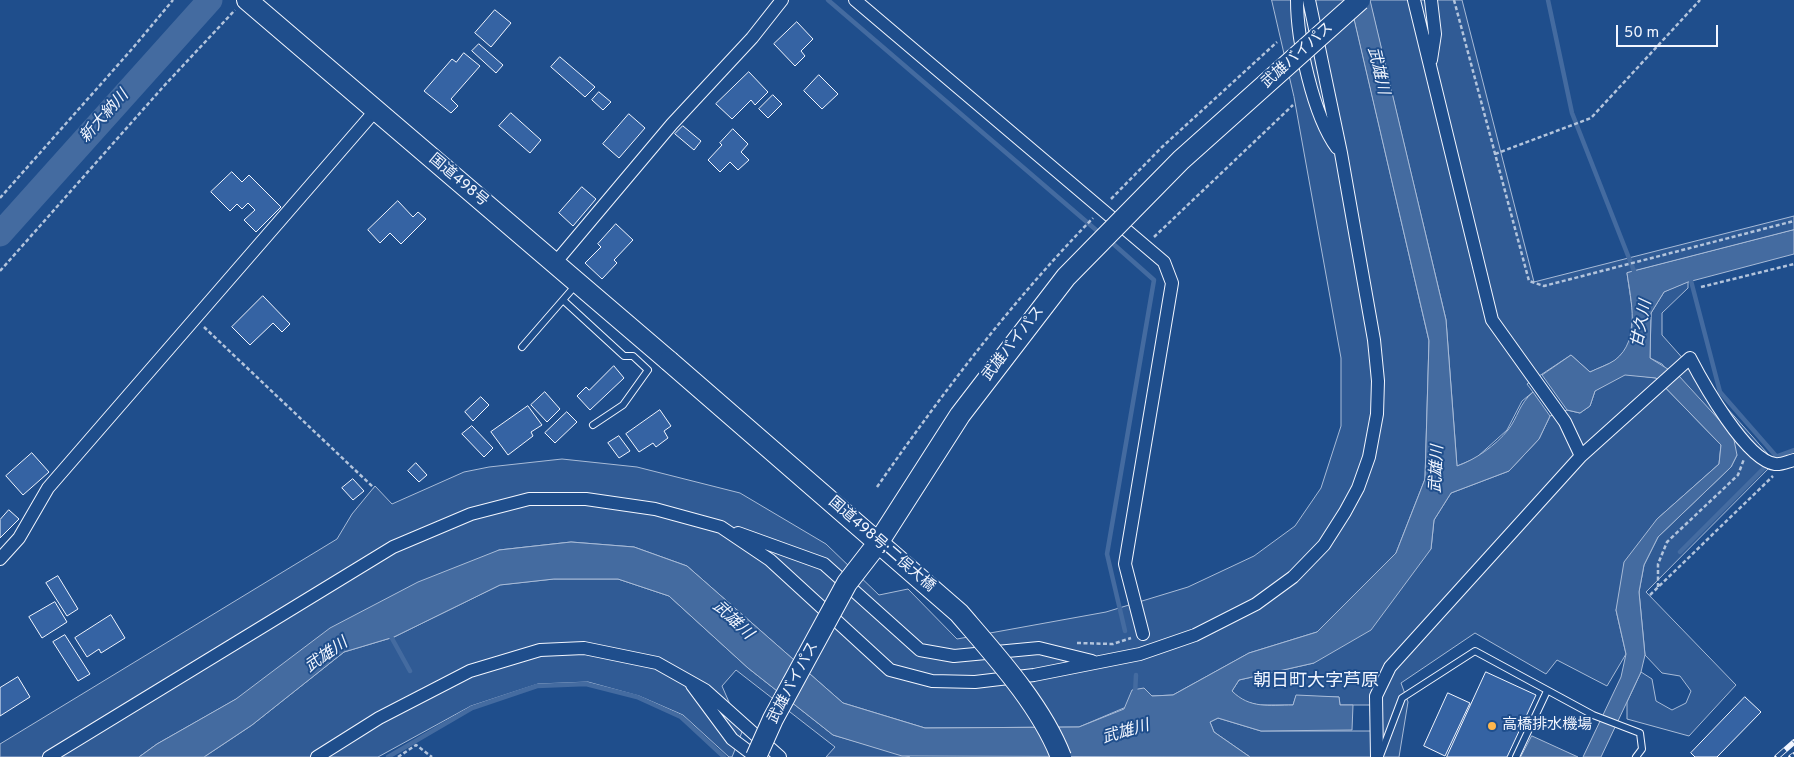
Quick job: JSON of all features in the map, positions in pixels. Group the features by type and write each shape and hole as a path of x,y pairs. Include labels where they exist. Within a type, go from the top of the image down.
{"highway":[{"name":"武雄バイパス","path":"756,757 773,719 847,583 878,543 960,415 1066,277 1181,160 1360,0"},
{"name":"国道498号","path":"242,4 375,111 670,361"},
{"name":"国道498号;二俣大橋","path":"670,361 959,614 993,653 1035,711 1061,757"}],"street":[{"path":"555,263 672,124 752,38 782,0"},
{"path":"855,0 1164,262 1172,283 1125,564 1143,634"},
{"path":"1298,0 1297,24 1315,101 1330,137 1341,153"},
{"path":"721,527 770,560 890,670 932,681 975,682 1034,675 1140,654 1196,635 1256,604 1293,577 1324,545 1346,512 1358,488 1369,457 1377,414 1378,381 1374,340 1341,153 1309,0"},
{"path":"1414,0 1492,320 1565,422 1581,456"},
{"path":"1430,68 1435,34 1431,0"},
{"path":"0,558 19,538 48,488 375,111"},
{"path":"1378,757 1376,696 1390,667 1581,456 1690,358 1710,396 1749,446 1771,462 1794,460"},
{"path":"49,757 393,547 471,514 529,499 586,499 655,509 721,527 824,564 920,650 954,656 1038,648 1097,662"},
{"path":"316,757 379,718 470,671 540,650 584,648 657,663 688,680 705,690 780,757"},
{"path":"688,680 732,739 756,757"}],"lane":[{"path":"522,347 578,283"},
{"path":"563,300 624,356 633,356 648,370 623,405 593,425"},
{"path":"1378,757 1402,698 1475,650 1593,716 1640,733 1642,748 1636,757"},
{"path":"1516,757 1547,691"}],"path":[{"path":"0,198 132,49 172,0"},
{"path":"1454,0 1529,281 1544,286 1794,222"},
{"path":"1495,154 1591,118 1700,0"},
{"path":"0,271 164,86 242,4"},
{"path":"877,487 940,397 1050,262 1162,147 1276,42"},
{"path":"1144,246 1293,105"},
{"path":"1701,287 1794,264"},
{"path":"196,319 374,488"},
{"path":"1658,588 1658,564 1666,542 1738,475 1749,446"},
{"path":"1650,595 1774,476 1771,462"},
{"path":"1072,642 1113,644 1143,634"},
{"path":"398,757 416,746 432,757"}],"shaded area":[{"path":"1272,0 1350,0 1429,341 1425,479 1396,553 1317,632 1249,653 1173,695 1152,696 1079,727 925,728 843,703 687,566 634,547 571,542 499,550 157,744 139,757 0,757 0,744 337,539 352,514 375,486 392,504 464,472 489,467 562,459 637,467 740,493 826,544 879,595 908,589 957,639 1106,612 1188,587 1254,556 1295,526 1321,488 1341,426 1341,358 1294,97"},
{"path":"1370,0 1462,0 1534,282 1794,216 1794,230 1627,273 1633,314 1629,346 1615,361 1590,372 1571,355 1527,384 1533,392 1522,401 1507,430 1476,458 1457,466 1446,320"},
{"path":"1688,282 1688,288 1662,313 1662,335 1775,462 1646,592 1736,685 1689,736 1627,719 1627,702 1641,672 1652,679 1656,701 1672,710 1686,703 1691,691 1680,676 1662,673 1645,655 1639,592 1644,565 1658,537 1731,467 1737,455 1662,364 1650,358 1651,313 1664,292"},
{"path":"1625,374 1656,378 1721,445 1719,464 1657,519 1616,610 1626,654 1607,686 1557,660 1546,674 1475,633 1401,683 1408,702 1399,757 1250,757 1214,732 1210,722 1218,718 1261,731 1371,731 1370,705 1340,705 1339,697 1296,696 1293,705 1259,705 1242,701 1232,691 1239,680 1314,663 1431,549 1434,520 1451,493 1509,471 1539,439 1550,416 1567,410 1580,413 1590,406 1595,391"},
{"path":"554,579 618,579 669,596 748,668 833,735 910,757 826,757 835,747 736,670 722,686 742,732 732,757 729,757 683,715 639,696 588,682 538,684 471,706 378,757 204,757 252,725 344,652 394,637 500,585"}],"water":[{"name":"武雄川","path":"1350,0 1370,0 1446,320 1457,466 1478,456 1498,441 1508,430 1525,401 1533,392 1550,416 1539,439 1509,471 1451,493 1434,520 1431,549 1371,630 1314,663 1239,680 1232,691 1246,701 1260,705 1293,705 1296,695 1339,697 1340,705 1353,705 1352,730 1261,731 1218,718 1210,722 1214,732 1250,757 902,756 833,735 748,668 669,596 618,579 554,579 500,585 394,637 344,652 252,725 204,757 139,757 157,744 236,699 330,628 418,582 499,550 571,542 634,547 687,566 843,703 925,728 1079,727 1124,709 1132,690 1144,688 1152,696 1173,695 1249,653 1317,632 1396,553 1425,479 1429,341"},
{"name":"甘久川","path":"1794,230 1794,254 1688,282 1664,292 1651,313 1650,358 1679,376 1733,435 1737,455 1731,467 1658,537 1644,565 1639,592 1645,655 1641,672 1601,757 1583,757 1621,677 1626,654 1616,610 1624,562 1657,519 1719,464 1721,445 1656,378 1625,375 1595,391 1590,406 1580,413 1567,410 1542,375 1571,355 1590,372 1612,362 1623,352 1628,342 1632,320 1627,273"},
{"path":"1532,736 1578,757 1521,757"}],"building":[{"path":"495,10 511,23 491,47 475,33"},
{"path":"797,22 813,39 801,51 805,56 795,66 774,44"},
{"path":"479,44 503,65 496,73 472,51"},
{"path":"464,53 480,66 451,99 458,106 451,113 424,91 452,59 456,62"},
{"path":"560,57 595,87 585,97 551,67"},
{"path":"749,72 768,92 755,105 751,100 732,119 716,104"},
{"path":"819,75 838,94 822,109 804,91"},
{"path":"599,92 611,102 603,110 592,100"},
{"path":"773,95 782,104 768,118 759,109"},
{"path":"511,113 541,140 530,153 499,126"},
{"path":"629,114 645,128 619,158 603,144"},
{"path":"683,126 701,141 694,150 675,134"},
{"path":"733,129 748,144 741,152 749,160 738,170 730,162 720,172 708,160"},
{"path":"232,172 242,182 249,175 281,207 256,232 244,220 255,210 248,203 242,209 237,204 230,211 211,192"},
{"path":"582,187 596,199 573,226 559,213"},
{"path":"398,201 413,217 418,212 426,219 401,244 390,233 380,243 368,230"},
{"path":"616,224 633,240 614,260 617,263 602,279 585,263 601,247 598,244"},
{"path":"263,296 290,324 282,332 273,323 250,345 232,327"},
{"path":"614,366 624,378 590,410 577,396 586,387 589,390"},
{"path":"545,392 560,409 547,422 531,405"},
{"path":"481,397 489,405 473,421 465,412"},
{"path":"528,406 542,425 531,432 533,436 508,455 491,432"},
{"path":"660,410 671,426 664,431 668,438 656,447 653,443 639,452 626,434"},
{"path":"567,412 577,422 555,443 545,433"},
{"path":"472,426 493,448 484,457 462,434"},
{"path":"619,436 630,451 619,458 608,443"},
{"path":"32,453 49,472 23,495 6,476"},
{"path":"416,463 427,475 419,482 408,471"},
{"path":"353,479 364,491 353,500 342,488"},
{"path":"9,510 19,519 0,538 0,520"},
{"path":"58,576 78,609 67,616 46,583"},
{"path":"55,602 67,622 42,638 29,617"},
{"path":"111,615 125,638 101,653 99,649 87,657 75,638"},
{"path":"65,635 90,674 78,681 53,642"},
{"name":"高橋排水機場","path":"1486,672 1536,695 1507,757 1447,757"},
{"path":"18,677 30,697 0,716 0,688"},
{"path":"1448,693 1470,703 1445,756 1424,746"},
{"path":"1745,697 1761,712 1717,757 1695,757 1691,753"}],"waterway":[{"name":"新大納川","path":"0,234 210,0"},
{"path":"828,0 1102,235"},
{"path":"1548,0 1572,113 1636,276"},
{"path":"1110,241 1154,280 1107,554 1125,631"},
{"path":"1690,277 1720,392 1776,456"},
{"path":"1775,457 1794,450"},
{"path":"1680,552 1769,463"},
{"path":"389,633 410,671"},
{"path":"1135,694 1136,675"},
{"path":"388,757 472,708 537,686 586,684 637,697 681,717 724,757"}],"railway":[{"path":"1777,757 1794,742"}],"place":[{"name":"高橋排水機場","path":"1492,726"}],"district":[{"name":"朝日町大字芦原","path":"1316,682"}]}
